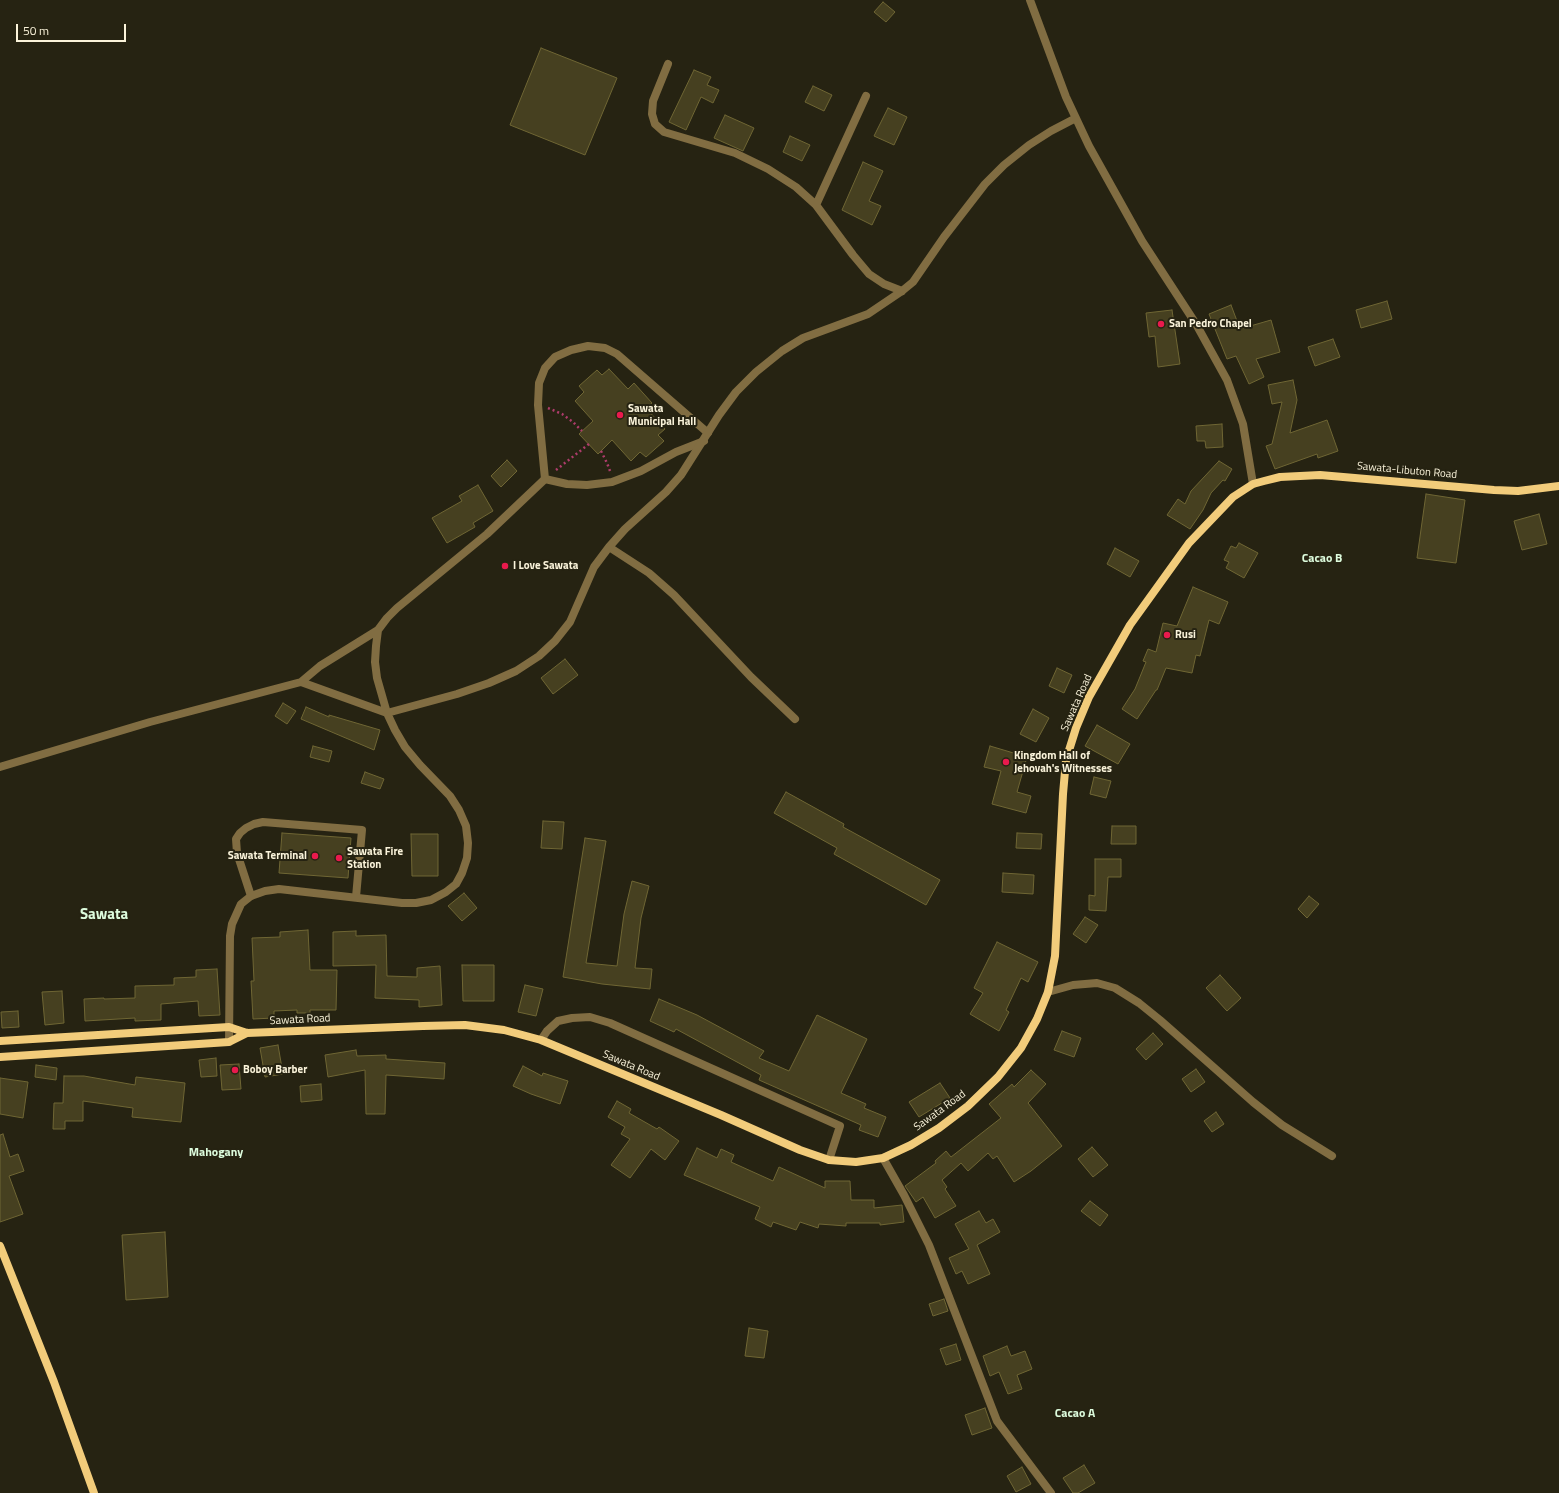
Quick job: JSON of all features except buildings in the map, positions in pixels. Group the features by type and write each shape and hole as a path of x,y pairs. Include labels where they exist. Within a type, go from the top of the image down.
{"main road":[{"name":"Sawata-Libuton Road","path":"1253,484 1280,477 1320,475 1494,490 1518,491 1559,486"},
{"name":"Sawata Road","path":"0,1041 228,1027 247,1033 465,1025 504,1030 541,1040 721,1115 800,1150 829,1160 856,1162 883,1158 911,1145 939,1128 968,1106 998,1077 1021,1048 1037,1020 1048,992 1054,956 1063,794 1066,767 1076,728 1089,696 1130,626 1156,588 1189,543 1216,513 1233,497 1253,484"},
{"name":"Sawata Road","path":"0,1057 229,1042 247,1033"},
{"path":"0,1246 54,1382 94,1493"}],"street":[{"path":"1030,0 1055,70 1089,146 1142,241 1196,324 1227,380 1243,424 1253,484"},
{"path":"668,64 653,101 652,114 655,124 664,132 734,153 768,169 796,188 816,205 869,274 884,284 902,292"},
{"path":"816,205 866,96"},
{"path":"301,682 387,713 470,690 516,671 539,656 555,641 570,622 594,567 625,529 666,492 676,480 692,459 719,415 736,392 756,372 782,351 803,338 868,314 902,292 913,282 944,237 985,184 1004,165 1029,145 1076,118"},
{"path":"545,479 538,405 539,383 545,368 555,357 571,350 588,346 605,348 617,354 708,433"},
{"path":"545,479 567,484 587,485 612,482 641,471 676,452 704,441"},
{"path":"0,767 150,722 301,682 331,659 378,630 397,608 487,534 545,479"},
{"path":"609,547 649,573 674,595 751,677 795,719"},
{"path":"229,1042 230,936 232,924 241,904 251,896 265,891 279,889 402,903 416,903 431,900 446,892 456,884 462,873 467,858 468,843 466,826 459,810 450,796 405,747 387,713 377,678 375,662 378,630"},
{"path":"251,896 237,852 236,839 246,828 263,822 362,830 356,897"},
{"path":"1048,992 1073,985 1097,983 1116,988 1139,1003 1160,1020 1270,1116 1332,1156"},
{"path":"541,1040 547,1031 558,1021 572,1018 590,1017 610,1023 840,1126 829,1160"},
{"path":"883,1158 904,1195 929,1245 997,1421 1051,1493"}],"path":[{"path":"538,405 562,414 582,431"},
{"path":"545,479 589,444"},
{"path":"601,451 607,463 612,482"}],"place":[{"name":"San Pedro Chapel","path":"1161,324"},
{"name":"Sawata Municipal Hall","path":"620,415"},
{"name":"I Love Sawata","path":"505,566"},
{"name":"Rusi","path":"1167,635"},
{"name":"Kingdom Hall of Jehovah's Witnesses","path":"1006,762"},
{"name":"Sawata Terminal","path":"315,856"},
{"name":"Sawata Fire Station","path":"339,858"},
{"name":"Boboy Barber","path":"235,1070"}],"district":[{"name":"Cacao B","path":"1322,559"},
{"name":"Sawata","path":"104,915"},
{"name":"Mahogany","path":"216,1153"},
{"name":"Cacao A","path":"1075,1414"}]}
